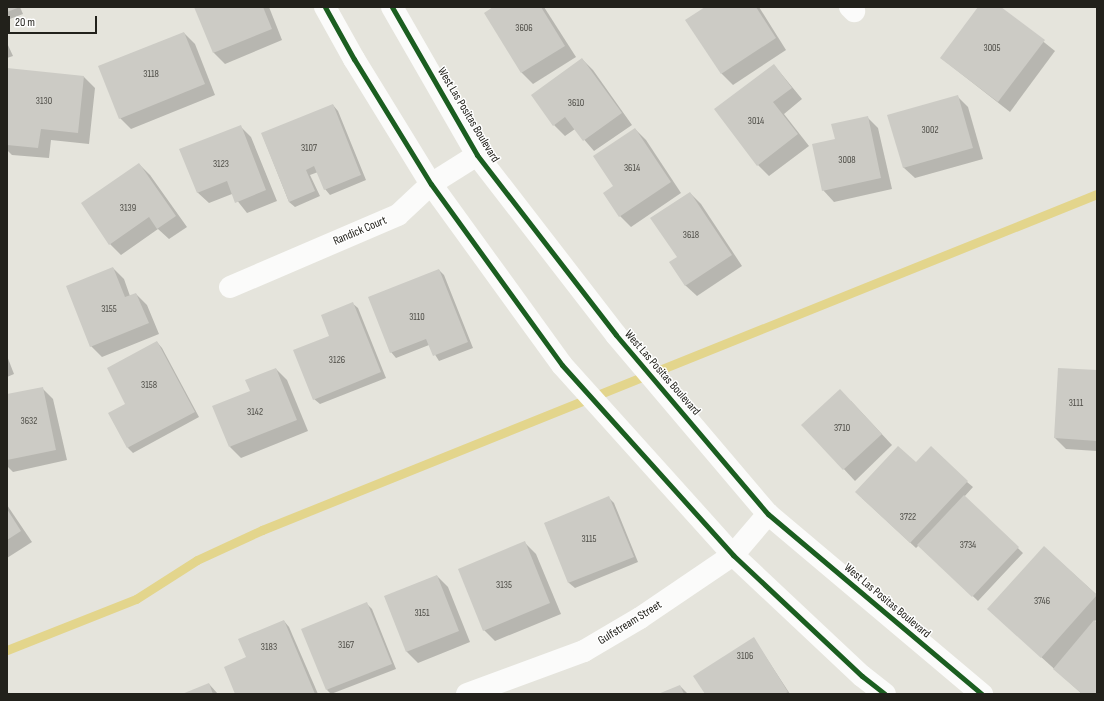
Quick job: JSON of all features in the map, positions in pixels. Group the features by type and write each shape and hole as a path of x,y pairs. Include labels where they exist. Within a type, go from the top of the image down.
{"street":[{"path":"325,7 354,59 431,184 562,365 733,556 862,676 885,694"},
{"name":"West Las Positas Boulevard","path":"392,7 478,155 616,335 768,514 982,694"},
{"name":"Randick Court","path":"230,287 398,215 431,184 478,155"},
{"name":"Gulfstream Street","path":"467,694 584,651 640,618 733,556 768,514"}],"building":[{"path":"7,7 20,7 7,12"},
{"path":"194,7 263,7 272,29 213,53"},
{"path":"493,7 541,7 565,46 521,73 484,13"},
{"path":"705,7 756,7 776,38 721,74 685,20"},
{"path":"978,7 1001,7 1045,40 998,102 940,58"},
{"path":"184,32 205,84 119,119 98,66"},
{"path":"582,58 622,113 583,141 565,117 553,126 531,95"},
{"path":"774,64 792,88 773,102 798,134 757,166 714,109"},
{"path":"7,68 84,76 78,133 41,129 38,148 7,145"},
{"path":"958,95 973,148 903,168 887,115"},
{"path":"333,104 361,175 324,190 314,166 306,170 315,191 289,202 261,133"},
{"path":"868,116 881,178 822,191 812,144 835,139 831,124"},
{"path":"241,125 266,190 235,203 227,181 197,193 179,149"},
{"path":"635,128 671,182 619,217 603,193 613,186 593,156"},
{"path":"139,163 176,216 157,229 149,217 109,245 81,203"},
{"path":"690,192 732,255 685,286 669,262 677,257 650,218"},
{"path":"113,267 125,297 136,293 149,323 90,347 66,286"},
{"path":"439,269 468,342 433,356 426,339 390,353 368,297"},
{"path":"353,302 381,372 313,400 293,350 329,336 321,315"},
{"path":"157,341 195,412 127,448 108,413 125,404 107,368"},
{"path":"276,368 297,420 229,447 212,406 250,391 245,380"},
{"path":"1058,368 1097,370 1097,441 1054,438"},
{"path":"43,387 56,450 7,460 7,394"},
{"path":"840,389 882,434 843,470 801,425"},
{"path":"898,446 916,462 931,446 968,481 910,543 855,492"},
{"path":"964,495 1019,547 972,597 917,545"},
{"path":"609,496 634,557 568,583 544,523"},
{"path":"7,509 21,531 7,540"},
{"path":"525,541 550,603 483,631 458,569"},
{"path":"1044,546 1097,595 1041,658 987,609"},
{"path":"437,575 459,631 406,652 384,596"},
{"path":"367,602 392,664 326,690 301,629"},
{"path":"284,620 315,694 235,694 224,667 246,657 238,639"},
{"path":"1094,620 1097,623 1097,694 1082,694 1053,669"},
{"path":"754,637 788,692 784,694 705,694 693,676"},
{"path":"209,683 213,694 182,694"},
{"path":"680,685 684,694 658,694"}],"waterway":[{"path":"7,650 136,599 197,560 262,530 1097,194"}],"cycle path":[{"path":"325,7 354,59 431,184 562,365 733,555 862,676 885,694"},
{"path":"392,7 477,155 616,335 768,514 982,694"}]}
